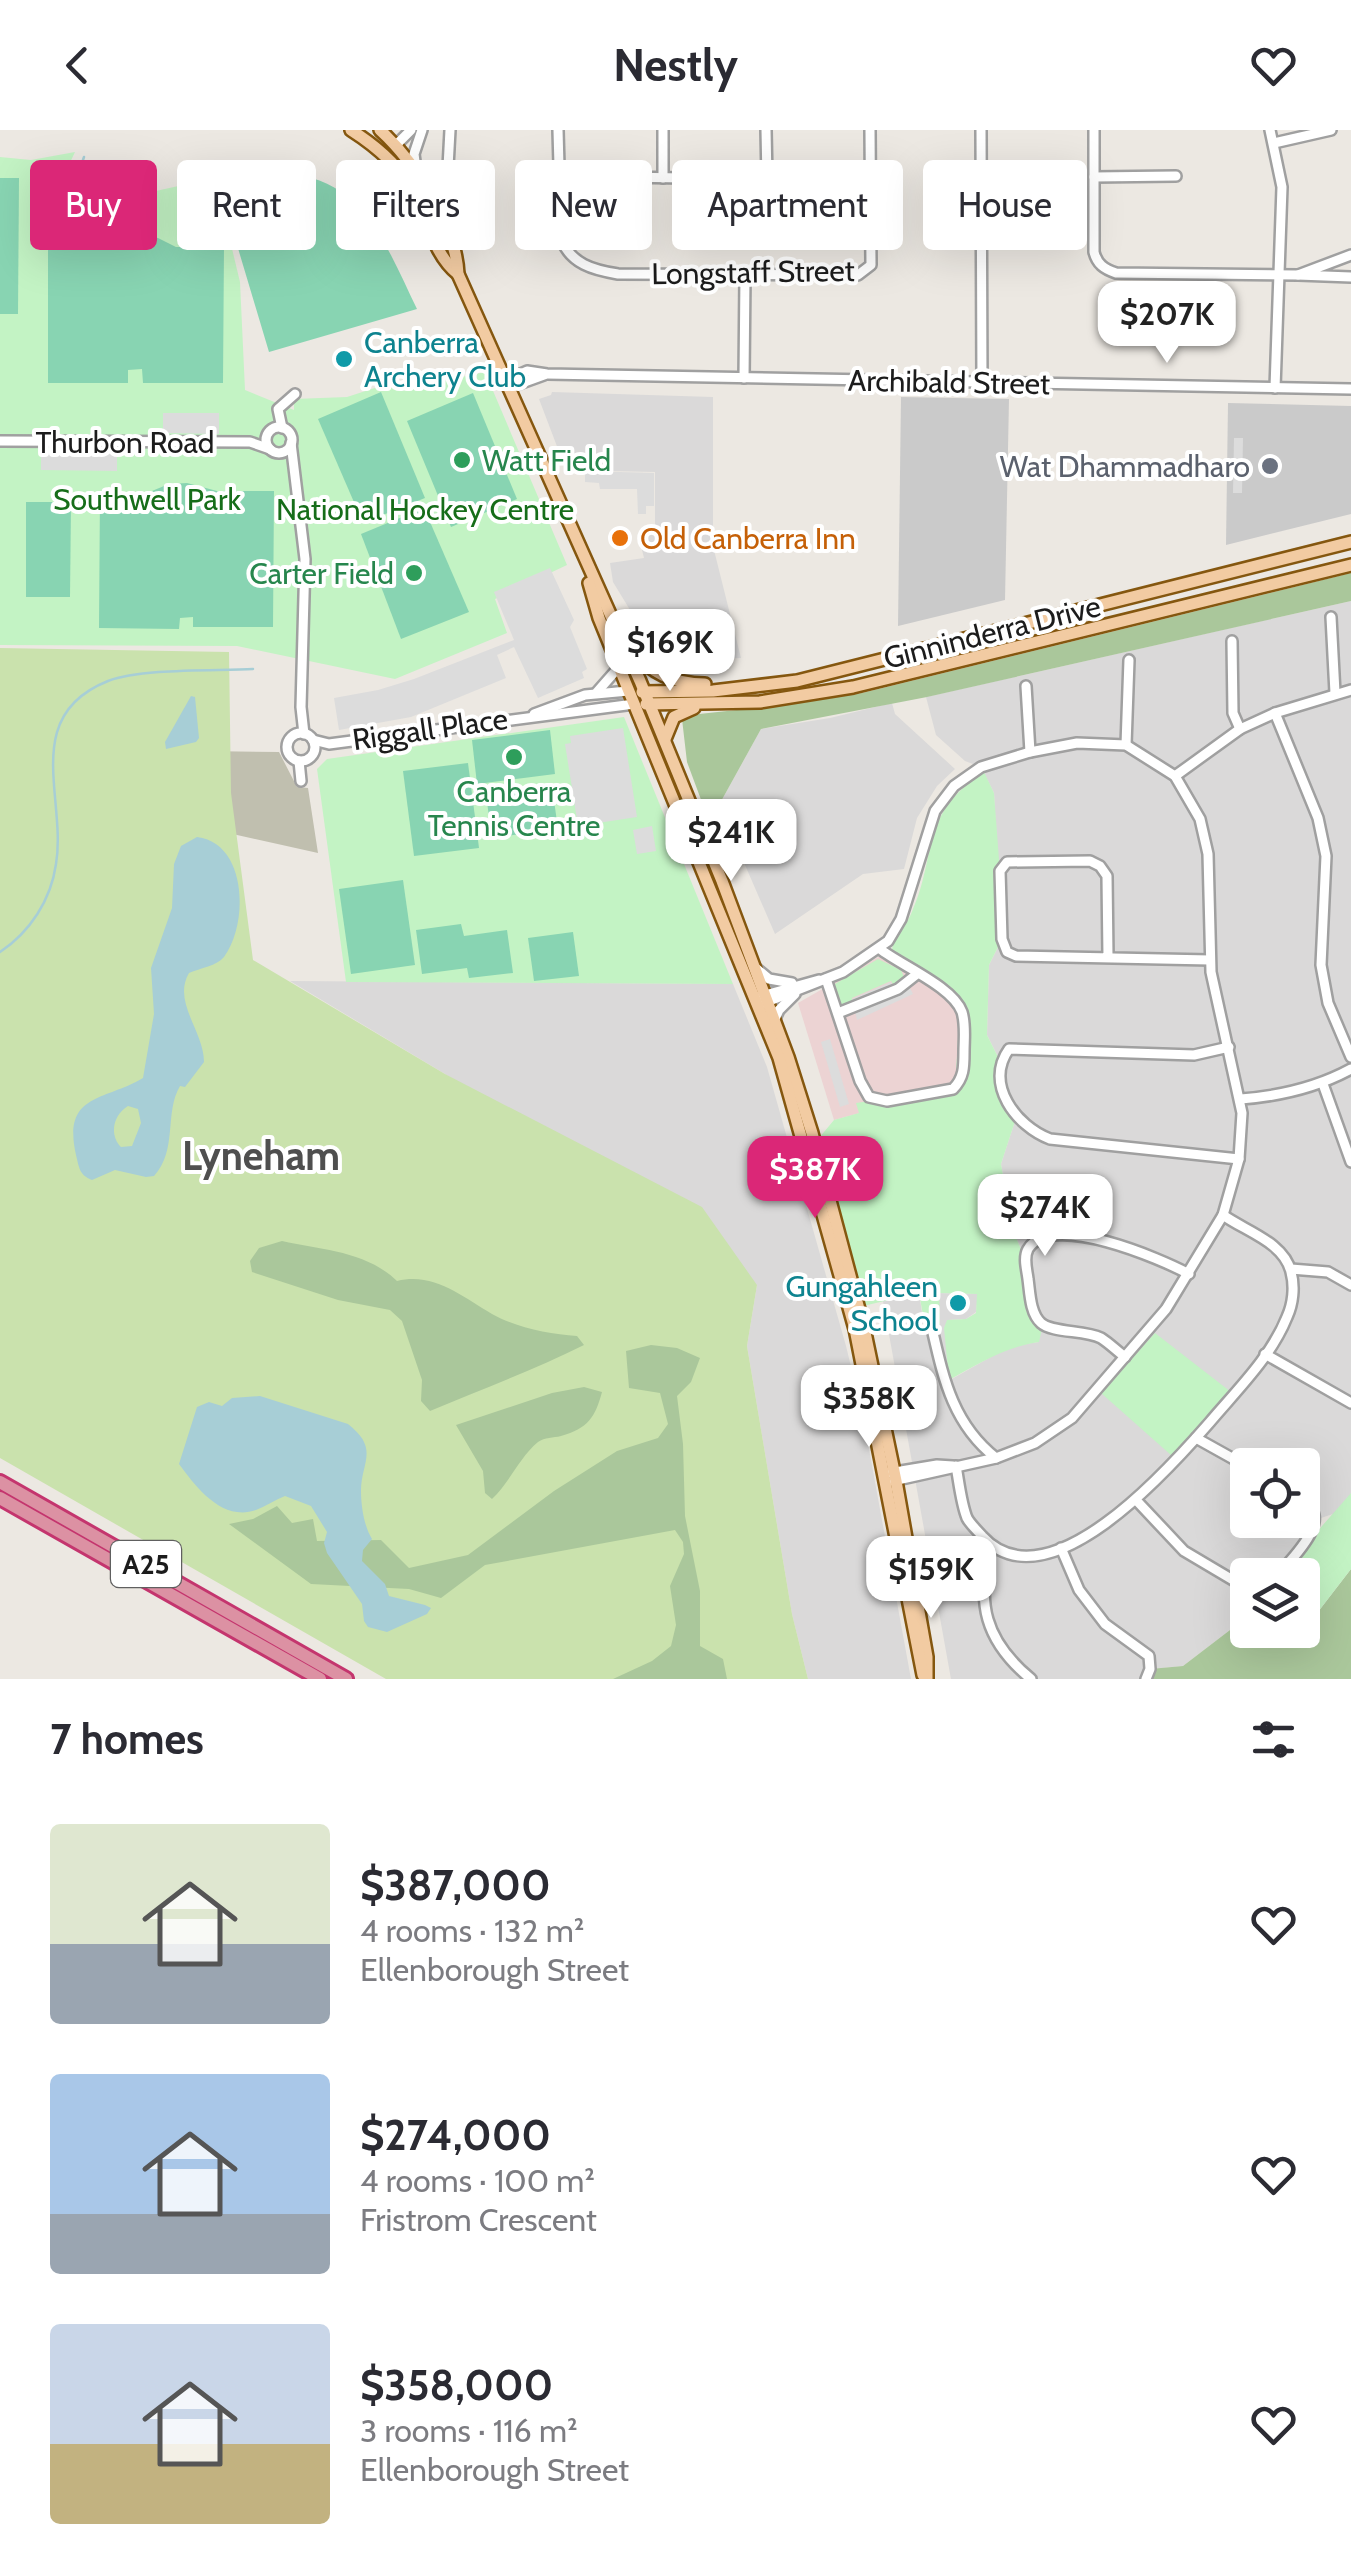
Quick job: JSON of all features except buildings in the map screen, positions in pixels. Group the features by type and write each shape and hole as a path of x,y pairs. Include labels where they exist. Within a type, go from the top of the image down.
{"highway":[{"name":"A25","path":"0,1482 346,1679"},
{"name":"A25","path":"0,1498 320,1679"}],"main road":[{"path":"351,130 386,156 412,190 444,263 458,274"},
{"path":"380,130 408,160"},
{"path":"386,156 396,145"},
{"path":"453,250 458,274 647,698 754,967 836,1256 890,1477"},
{"name":"Ginninderra Drive","path":"634,704 647,698 756,688 829,674 1351,542"},
{"path":"579,548 618,667 761,1000 774,1022 812,1133 864,1328 917,1658 925,1679"},
{"name":"Ginninderra Drive","path":"628,691 647,698 728,704 853,687 1351,566"},
{"path":"622,639 651,670 687,684 829,674"},
{"path":"665,741 669,724 679,713 728,704"}],"street":[{"path":"396,145 411,130"},
{"path":"415,160 422,130"},
{"path":"448,160 450,130"},
{"path":"558,130 558,160"},
{"path":"663,130 663,178"},
{"path":"766,130 767,160"},
{"name":"Longstaff Street","path":"870,130 870,160"},
{"path":"981,130 982,382"},
{"path":"1094,130 1094,252 1106,270 1351,276"},
{"path":"1270,130 1282,187 1275,388"},
{"path":"1274,143 1330,130"},
{"path":"1094,177 1176,176"},
{"path":"652,178 672,178"},
{"name":"Longstaff Street","path":"565,250 593,270 618,274 858,276 871,266 871,250"},
{"path":"1298,275 1351,255"},
{"path":"744,378 745,275"},
{"name":"Archibald Street","path":"507,384 527,371 1351,389"},
{"path":"295,394 277,411 266,440 296,476"},
{"path":"277,411 282,428 289,432 303,522 306,603 301,706 304,736 313,753 308,759 299,760 288,750 289,742 304,736"},
{"name":"Thurbon Road","path":"250,442 282,428"},
{"name":"Thurbon Road","path":"0,442 250,442 275,451"},
{"path":"275,451 291,443"},
{"path":"1331,618 1335,693"},
{"path":"1232,641 1233,713 1240,729"},
{"path":"1126,745 1130,660"},
{"name":"Riggall Place","path":"594,693 618,667"},
{"path":"1026,686 1030,752"},
{"path":"1179,780 1240,729 1275,713 1351,690"},
{"name":"Riggall Place","path":"532,715 594,693 628,691"},
{"name":"Riggall Place","path":"313,753 329,744 634,704"},
{"path":"1275,713 1318,818 1326,856 1320,965 1328,1003 1351,1058"},
{"name":"Riggall Place","path":"304,736 329,744"},
{"path":"761,1000 826,979 880,949 901,919 929,823 942,800 968,774 1030,752 1093,742 1126,745 1179,780 1200,818 1206,836 1210,960 1241,1100 1238,1159 1222,1216 1166,1308 1072,1418 1034,1443 996,1458 939,1473 890,1477"},
{"path":"299,760 300,781"},
{"path":"1108,957 1107,876 1100,866 1090,861 1007,862 1000,871 1002,939 1007,952 1016,956 1210,960"},
{"path":"826,979 869,1097 887,1102 948,1091 959,1082 963,1072 962,1014 950,995 880,949"},
{"path":"754,967 769,980 798,988"},
{"path":"838,1013 898,989 917,974"},
{"path":"774,1022 798,988"},
{"path":"1229,1047 1194,1056 1009,1049 1000,1061 1000,1088 1022,1122 1050,1139 1238,1159"},
{"path":"1241,1100 1296,1092 1351,1070"},
{"path":"1323,1084 1351,1162"},
{"path":"956,1466 968,1520 992,1546 1018,1556 1061,1548 1136,1500 1196,1438 1265,1354 1287,1318 1294,1290 1291,1269 1264,1239 1222,1216"},
{"path":"1125,1357 1102,1339 1042,1324 1034,1313 1025,1259 1028,1250 1049,1236 1116,1243 1156,1256 1189,1274"},
{"path":"1291,1269 1328,1272 1351,1285"},
{"path":"932,1332 951,1404 996,1458"},
{"path":"1265,1354 1351,1403"},
{"path":"1196,1438 1230,1458"},
{"path":"1136,1500 1184,1552 1230,1579"},
{"path":"1291,1558 1306,1538"},
{"path":"992,1546 982,1599 988,1621 1002,1649 1031,1679"},
{"path":"1061,1548 1079,1590 1105,1624 1149,1656 1146,1679"},
{"path":"1012,1679 1022,1672"}],"shaded area":[{"path":"552,392 713,397 713,546 741,658 679,661 652,646 613,582 610,563 644,558 639,538 655,533 655,472 566,470 539,399"},
{"path":"901,397 1009,399 1005,600 898,626"},
{"path":"1228,403 1351,406 1351,514 1226,545"},
{"path":"163,413 219,413 219,434 163,433"},
{"path":"1234,438 1243,438 1242,493 1233,493"},
{"path":"41,451 117,451 117,471 41,470"},
{"path":"585,471 654,473 654,506 646,506 646,514 638,514 637,489 600,489 599,483 585,482"},
{"path":"550,568 574,620 570,627 587,669 582,672 584,678 538,698 514,647 497,655 506,678 411,717 339,730 334,698 414,679 514,640 494,592"},
{"path":"1351,601 1351,1497 1339,1512 1320,1518 1320,1448 1230,1448 1230,1538 1303,1538 1289,1558 1230,1558 1230,1630 1183,1666 1151,1669 1146,1679 951,1679 883,1301 919,1293 924,1326 938,1293 978,1294 976,1312 966,1319 948,1320 950,1380 996,1354 1039,1342 1025,1259 1013,1230 1001,1164 1017,1115 1006,1101 1000,1061 987,1035 989,965 1002,939 994,793 981,767 965,761 936,735 926,697"},
{"path":"892,703 895,714 955,769 937,786 917,818 904,869 863,874 775,934 719,805 761,729"},
{"path":"623,728 637,817 578,826 565,744 571,743 570,736"},
{"path":"133,750 279,752 297,787 308,788 318,853 188,824"},
{"path":"652,826 656,851 637,854 633,830"},
{"path":"882,955 960,1005 955,1089 857,1104 860,1113 834,1120 798,1003"},
{"path":"290,981 733,984 767,1067 846,1346 863,1416 911,1679 808,1679 792,1614 747,1346 757,1285 445,1074"},
{"path":"891,982 895,991 908,984 913,994 857,1020 852,999"},
{"path":"830,1039 849,1104 840,1107 821,1042"}],"green space":[{"name":"Southwell Park","path":"75,152 71,160 31,160"},
{"name":"Southwell Park","path":"0,157 31,160 30,250 157,250 157,191 177,186 177,250 232,250 240,282 245,390 294,410 294,399 347,397 384,385 419,386 485,372 567,565 495,599 507,633 395,679 237,646 0,645"},
{"path":"0,178 19,178 18,314 0,314"},
{"path":"316,179 319,180 336,189 336,250 388,250 417,309 269,352 239,250 316,250"},
{"path":"157,238 177,250 224,250 223,383 143,383 142,369 128,370 128,383 48,383 48,250 157,250"},
{"path":"381,392 425,498 363,523 318,419"},
{"name":"Watt Field","path":"473,393 517,499 451,527 407,421"},
{"path":"187,483 217,491 274,491 273,627 193,627 193,617 180,618 179,629 99,628 100,492 147,493 169,484"},
{"path":"26,502 71,502 70,597 26,597"},
{"name":"Carter Field","path":"424,508 469,612 401,639 361,534"},
{"path":"1351,573 1351,601 927,697 761,729 719,805 703,805 687,762 682,719 690,715 862,693"},
{"path":"0,648 229,652 231,793 253,960 445,1074 702,1207 757,1285 747,1346 792,1614 808,1679 386,1679 0,1458"},
{"path":"624,717 733,984 346,982 317,769 327,759"},
{"name":"Canberra Tennis Centre","path":"550,730 555,774 477,784 472,740"},
{"path":"468,763 479,848 414,856 403,771"},
{"path":"984,772 994,793 1002,899 1002,939 989,965 987,1035 1000,1061 1017,1115 1001,1164 1013,1230 1025,1259 1030,1294 1042,1329 1039,1342 1003,1352 949,1380 944,1328 947,1320 966,1319 976,1313 977,1294 939,1293 940,1325 925,1326 919,1293 863,1306 819,1138 834,1120 859,1113 856,1103 955,1089 960,1005 892,955 892,949 911,914 939,820 963,788"},
{"path":"552,786 558,829 492,838 486,795"},
{"path":"403,880 415,965 351,974 339,889"},
{"path":"461,924 464,936 507,930 513,973 469,978 467,968 422,974 416,930"},
{"path":"573,932 579,976 534,981 528,938"},
{"path":"878,959 901,970 905,979 852,998 853,1005 845,1008 839,1003 833,985"},
{"path":"282,1241 358,1258 397,1281 436,1283 502,1319 533,1330 577,1336 584,1345 430,1411 421,1401 422,1380 402,1321 390,1310 338,1300 252,1272 250,1261 259,1248"},
{"path":"1155,1333 1231,1392 1172,1456 1101,1393"},
{"path":"651,1345 677,1348 700,1358 691,1382 677,1396 685,1516 700,1591 700,1646 723,1659 727,1679 613,1679 652,1661 671,1646 676,1625 670,1586 684,1554 683,1542 675,1530 485,1565 441,1598 409,1589 311,1584 229,1524 253,1519 277,1506 292,1523 313,1519 317,1541 381,1540 409,1568 468,1555 554,1491 617,1451 658,1438 668,1424 660,1393 629,1388 626,1351"},
{"path":"584,1387 602,1392 589,1421 570,1433 538,1442 492,1499 485,1493 483,1471 456,1425 552,1393"},
{"path":"1351,1493 1351,1569 1320,1609 1320,1558 1294,1558 1311,1538 1320,1538 1320,1528"},
{"path":"1351,1569 1351,1679 1146,1679 1150,1669 1183,1666 1230,1630 1230,1648 1320,1648 1320,1609"}],"water":[{"path":"191,696 195,697 199,738 166,749 165,742"},
{"path":"197,837 214,842 226,854 239,886 237,925 224,957 189,973 185,984 186,1006 204,1062 185,1087 180,1086 175,1097 166,1155 154,1176 115,1170 92,1180 82,1173 78,1163 73,1135 75,1120 90,1102 143,1078 154,1014 151,968 172,908 174,864 181,846","holes":["128,1106 138,1109 141,1123 132,1146 121,1147 115,1137 116,1120"]},
{"path":"260,1396 348,1424 358,1433 367,1456 361,1497 372,1539 363,1550 362,1561 385,1584 389,1596 425,1605 431,1608 427,1614 387,1632 368,1627 362,1604 327,1553 327,1532 311,1506 285,1496 256,1510 232,1511 211,1500 179,1464 197,1407 209,1402 222,1406 232,1398"}],"waterway":[{"path":"0,952 30,925 49,890 58,839 53,761 64,715 81,696 122,677 253,669"}],"place":[{"name":"Canberra Archery Club","path":"344,359"},
{"name":"Watt Field","path":"462,460"},
{"name":"Wat Dhammadharo","path":"1270,466"},
{"name":"Old Canberra Inn","path":"620,538"},
{"name":"Carter Field","path":"414,573"},
{"name":"Canberra Tennis Centre","path":"514,757"},
{"name":"Gungahleen School","path":"958,1303"}],"district":[{"name":"Lyneham","path":"261,1155"}],"park label":[{"name":"National Hockey Centre","path":"425,509"}]}
